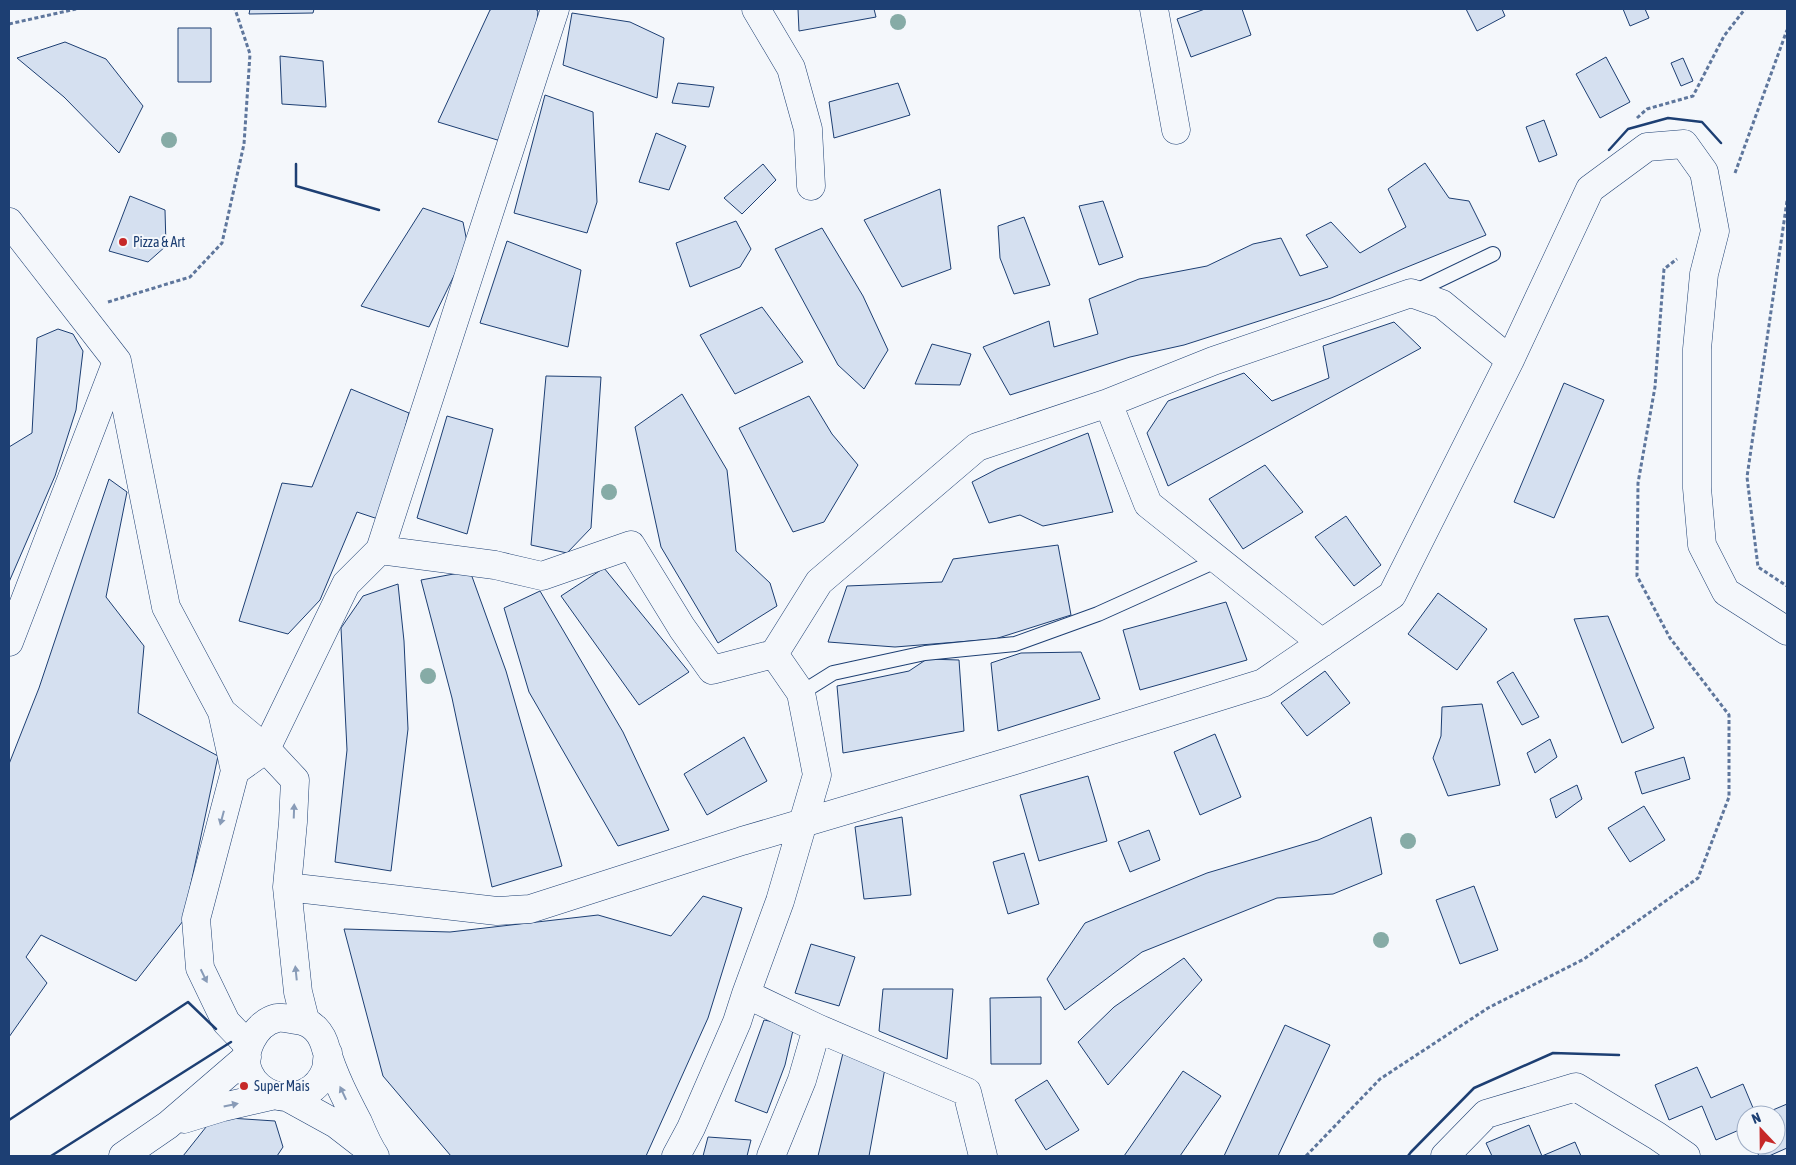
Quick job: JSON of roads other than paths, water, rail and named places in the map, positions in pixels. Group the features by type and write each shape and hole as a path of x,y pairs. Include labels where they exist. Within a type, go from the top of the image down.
{"street":[{"path":"235,770 266,749 346,584 380,550 555,9"},
{"path":"756,9 791,68 808,129 811,186"},
{"path":"1154,9 1176,130"},
{"path":"287,887 497,911 530,909 742,840 1012,761 1263,683 1392,595 1510,360 1590,189 1647,147 1684,144 1704,172 1715,231 1704,274 1697,349 1697,488 1702,545 1726,592 1787,631"},
{"path":"9,222 117,361 166,607 222,712 235,770 196,919 200,968 226,1022 248,1051"},
{"path":"380,550 495,565 542,576 631,545 682,628 712,670 774,654 819,582 977,447 1108,403 1213,361 1411,293 1442,304 1510,360"},
{"path":"9,642 117,361"},
{"path":"1108,403 1148,504 1322,643"},
{"path":"676,1156 691,1128 737,1022 780,901 817,775 801,693 774,654"},
{"path":"222,712 266,749 295,780 294,822 287,887 298,992 305,1020"},
{"path":"746,994 817,1028 966,1092 984,1156"},
{"path":"277,1018 305,1020 316,1029 324,1040 341,1090 374,1154 336,1124 281,1096 263,1090 254,1081 248,1072 248,1051 254,1034 264,1024 277,1018"},
{"path":"771,1156 802,1080 817,1028"},
{"path":"123,1156 168,1125 248,1051"},
{"path":"168,1125 223,1106 281,1096 299,1096 310,1090 321,1080 326,1067 328,1053"},
{"path":"1445,1156 1486,1114 1576,1087 1657,1136 1686,1156"}],"lane":[{"path":"1411,293 1493,254"},
{"path":"801,693 833,672 924,653 1015,644 1098,614 1218,560"}],"place":[{"name":"Pizza & Art","path":"123,242"},
{"name":"Super Mais","path":"244,1086"}]}
